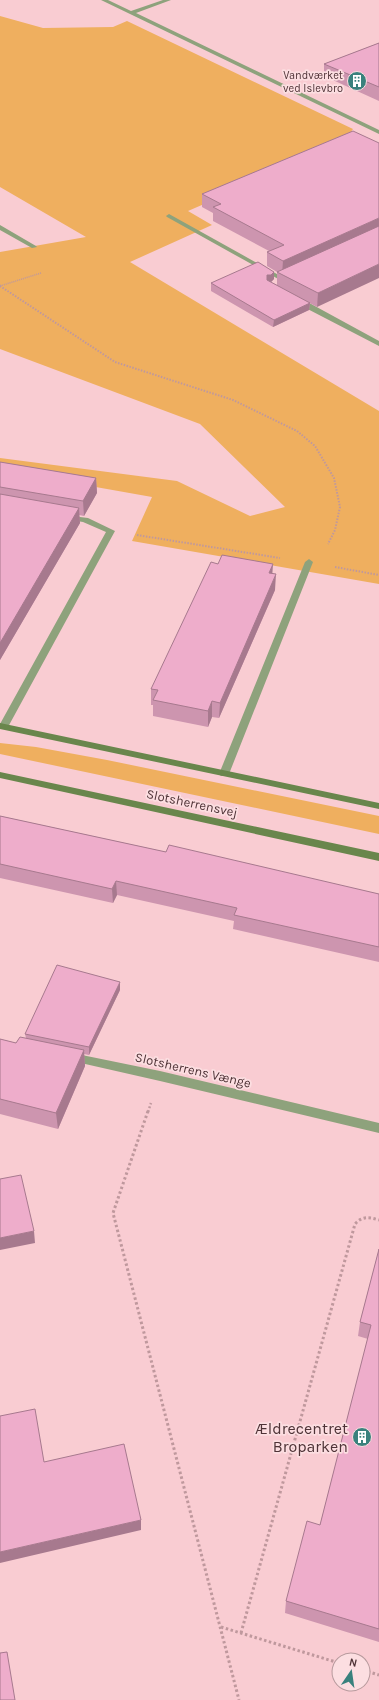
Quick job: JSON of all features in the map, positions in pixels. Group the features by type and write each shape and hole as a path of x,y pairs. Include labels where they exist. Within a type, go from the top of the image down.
{"street":[{"path":"104,0 379,132"},
{"path":"131,13 168,0"},
{"path":"169,216 282,279"},
{"path":"0,227 34,248"},
{"path":"290,296 379,344"},
{"path":"62,516 85,520 111,531 2,727 379,806"},
{"path":"224,774 308,562"},
{"name":"Slotsherrensvej","path":"0,776 379,857"},
{"name":"Slotsherrens Vænge","path":"61,1055 160,1076 379,1128"}],"path":[{"path":"0,286 115,362 233,400 297,431 315,446 334,478 340,507 335,530 320,559 308,562"},
{"path":"111,531 308,562 379,575"},
{"path":"160,1076 113,1213 239,1700"},
{"path":"240,1633 354,1224 358,1219 364,1217 379,1220"},
{"path":"221,1627 331,1661"}],"shaded area":[{"path":"0,16 43,28 113,27 127,21 353,129 342,144 188,211 212,225 130,262 379,411 379,584 132,541 152,497 0,470 0,458 177,481 250,516 285,507 200,424 0,349 0,252 86,237 0,187"},
{"path":"0,743 36,747 107,760 379,816 379,834 0,754"}],"building":[{"path":"379,43 379,87 324,64"},
{"path":"353,131 379,143 379,218 283,261 267,252 284,245 213,207 221,204 202,194"},
{"path":"379,226 379,264 318,293 277,272"},
{"path":"258,262 274,272 271,275 267,275 267,280 310,303 274,320 211,283"},
{"path":"0,462 96,478 83,501 0,487"},
{"path":"0,494 79,508 0,643"},
{"path":"222,555 273,564 269,573 276,574 220,703 212,701 208,711 153,700 158,690 151,689 211,562 218,564"},
{"path":"0,816 166,852 169,845 379,894 379,947 234,915 237,908 116,881 112,889 0,864"},
{"path":"57,965 120,982 89,1047 25,1034"},
{"path":"20,1037 84,1050 56,1113 0,1099 0,1039 16,1043"},
{"path":"21,1175 34,1231 0,1238 0,1179"},
{"name":"Ældrecentret Broparken","path":"379,1249 379,1629 286,1601 307,1521 320,1525 371,1325 360,1322"},
{"path":"35,1409 44,1462 124,1444 141,1520 0,1552 0,1416"},
{"path":"7,1652 15,1700 0,1700 0,1653"}],"place":[{"name":"Vandværket ved Islevbro","path":"357,81"},
{"name":"Ældrecentret Broparken","path":"362,1437"}]}
